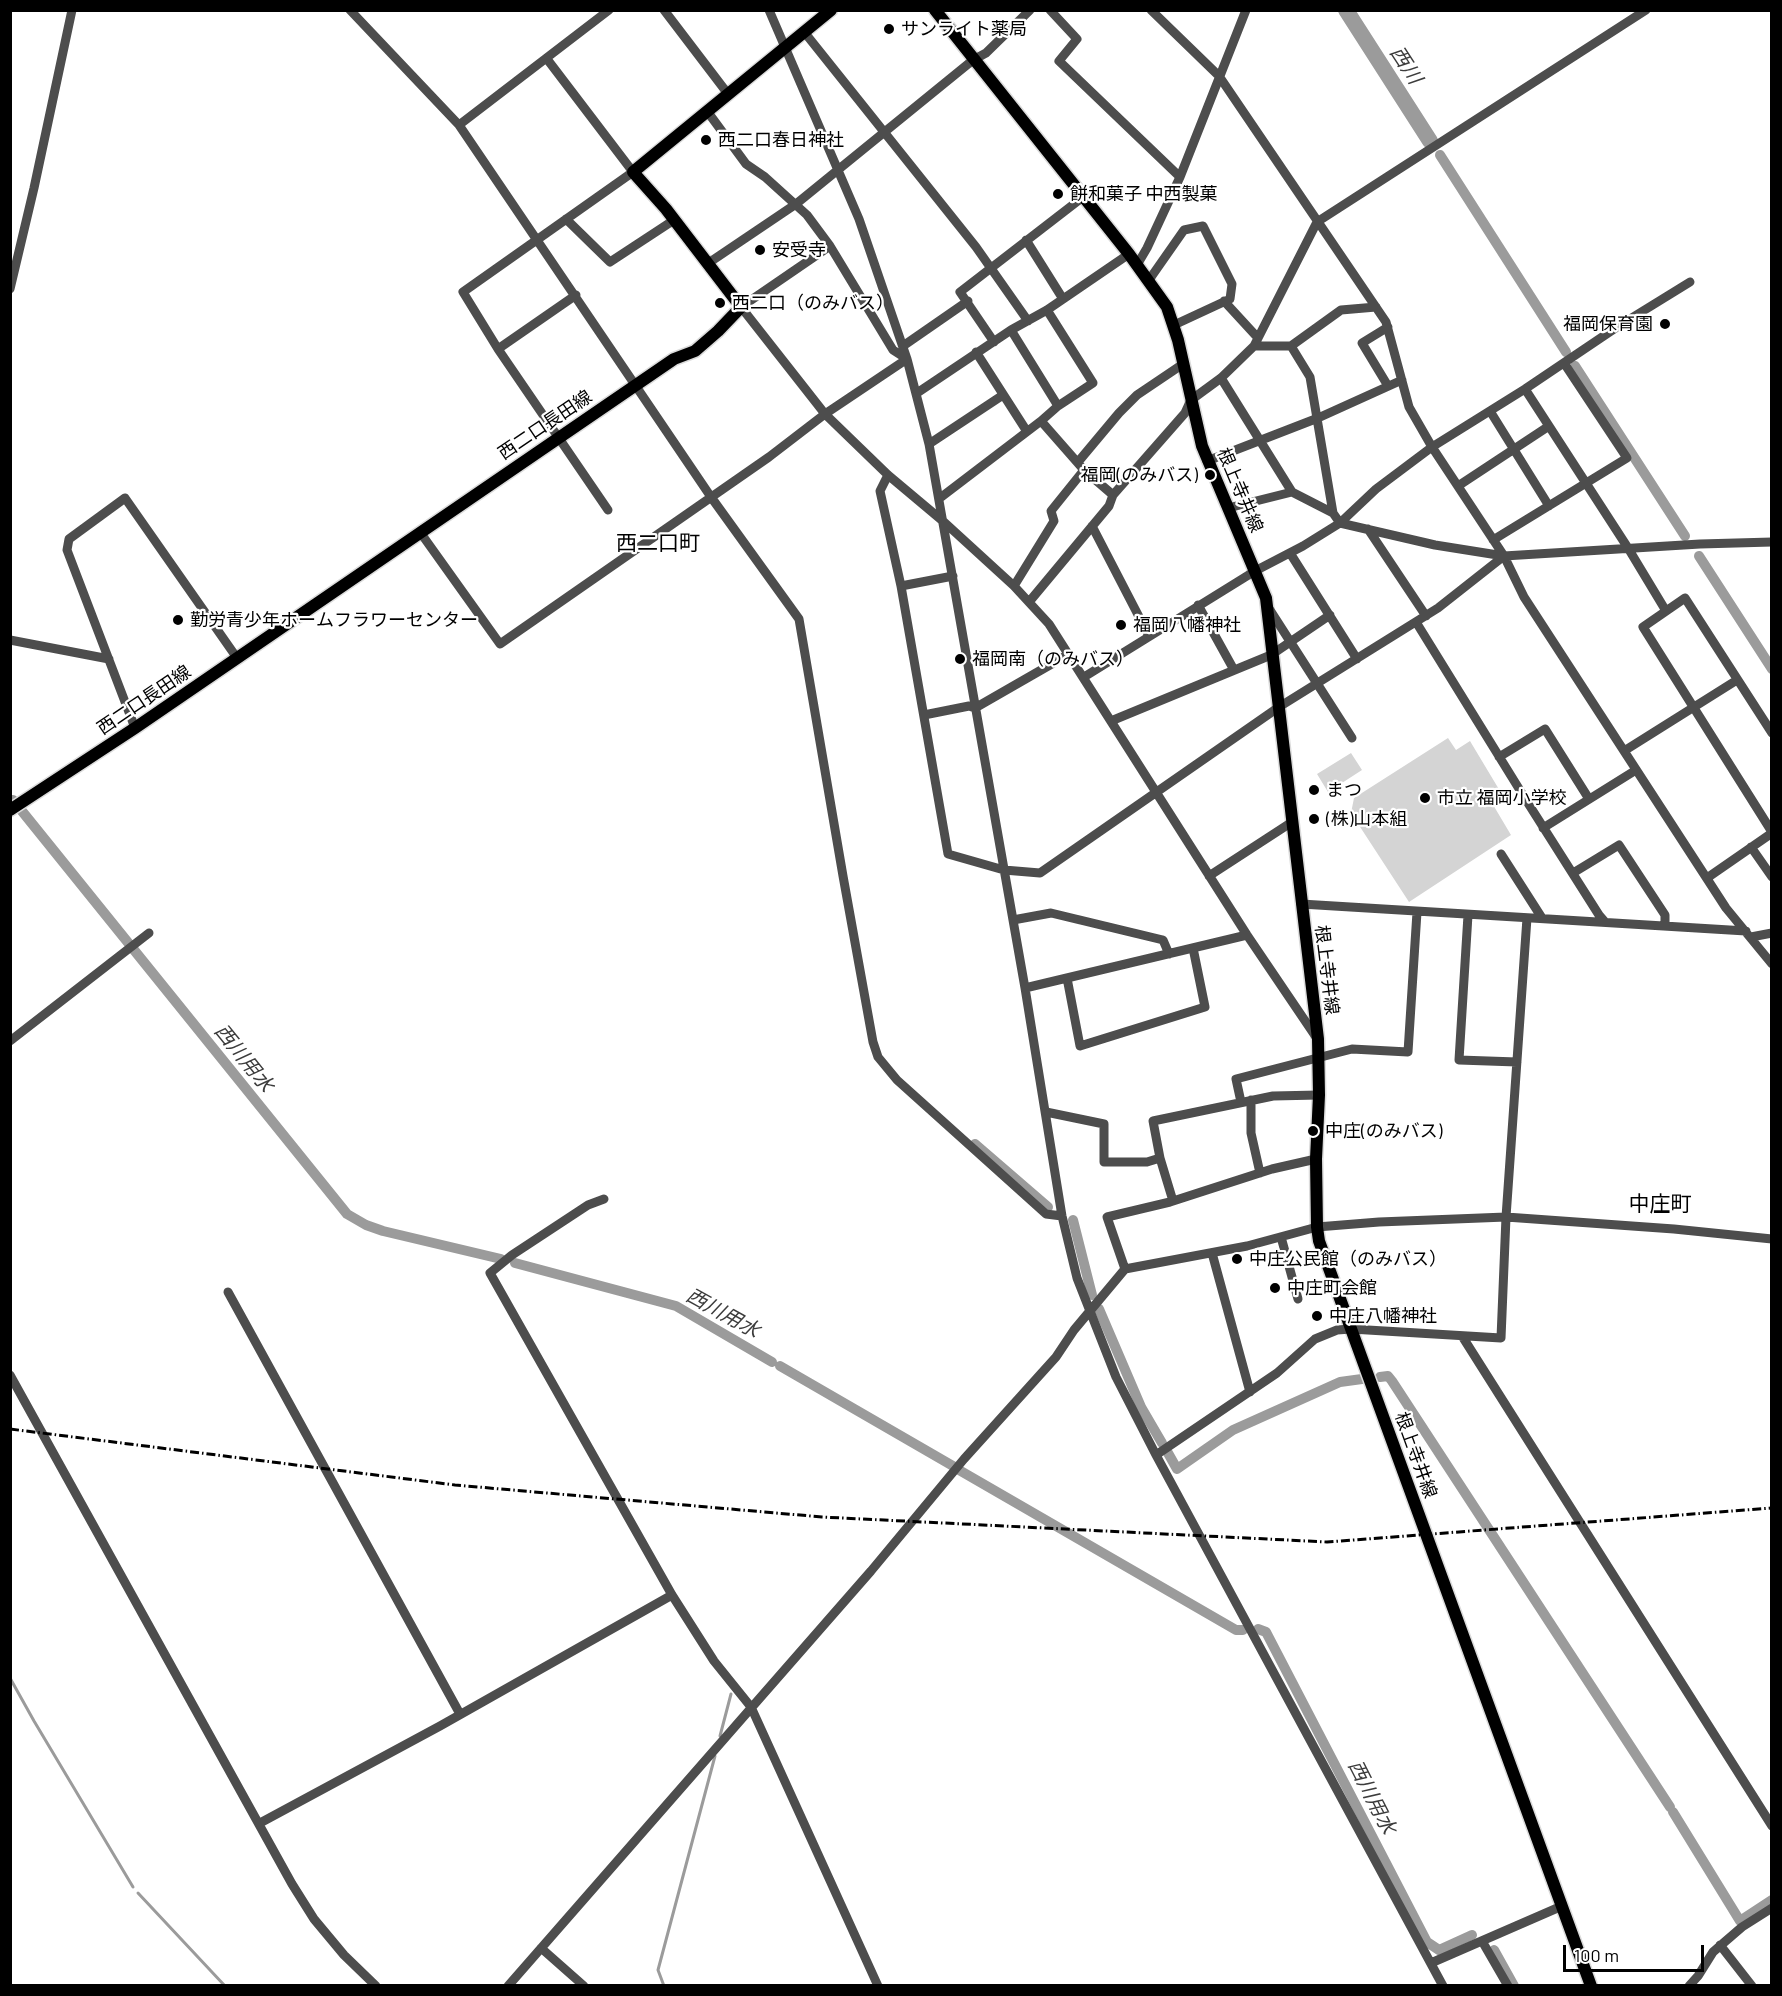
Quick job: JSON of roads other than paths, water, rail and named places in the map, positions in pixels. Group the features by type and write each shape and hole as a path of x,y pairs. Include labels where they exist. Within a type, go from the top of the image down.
{"main road":[{"path":"741,307 675,220 633,172 831,10"},
{"name":"根上寺井線","path":"935,10 1133,259 1167,307 1174,325 1202,446 1266,598 1318,1039 1319,1095 1316,1159 1319,1242 1591,1986"},
{"name":"西二口長田線","path":"10,810 135,728 674,359 695,351 741,307"}],"street":[{"path":"10,289 72,10"},
{"path":"350,10 459,125 711,497 799,619 845,887 873,1042 878,1057 897,1080 1046,1214 1062,1216"},
{"path":"459,125 609,10"},
{"path":"664,10 728,94"},
{"path":"769,10 859,219 903,346 929,444 1025,988 1062,1216 1077,1278 1116,1377 1156,1455 1443,1986"},
{"path":"708,264 796,204 973,60 986,53 1030,10"},
{"path":"1050,10 1077,39 1059,61 1180,177"},
{"path":"1151,10 1219,76 1376,306 1388,327 1409,407 1432,447 1504,556 1524,597 1726,908 1772,964"},
{"path":"916,393 1011,330 1133,259 1147,248 1180,177 1246,10"},
{"path":"1029,602 1109,506 1113,495 1185,413 1191,400 1221,378 1256,342 1317,222 1646,10"},
{"path":"805,33 992,267 1028,321"},
{"path":"547,58 633,172 463,292 498,349 608,510"},
{"path":"707,111 746,164 765,177 807,214 830,246 893,350 907,359"},
{"path":"994,342 960,292 1083,197"},
{"path":"566,219 610,262 675,220"},
{"path":"1149,280 1184,230 1203,226 1232,284 1230,299 1174,325"},
{"path":"1026,240 1063,299"},
{"path":"830,246 741,307 825,414 888,475 1014,586 1049,624 1247,935 1318,1039"},
{"path":"1084,677 1198,605 1340,523 1376,489 1432,447 1690,282"},
{"path":"498,349 576,295"},
{"path":"903,346 968,301"},
{"path":"1224,301 1256,342 1290,346 1341,310 1376,306"},
{"path":"940,498 1026,430 1093,383 1047,310"},
{"path":"1388,327 1362,343 1388,386"},
{"path":"1011,330 1058,406"},
{"path":"1290,346 1310,377 1333,513 1340,523 1435,545 1504,556 1772,542"},
{"path":"976,352 1026,430"},
{"path":"420,532 500,644 769,457 825,414 907,359"},
{"path":"1493,540 1627,458 1563,363"},
{"path":"1014,586 1054,521 1051,511 1119,412 1137,395 1183,364"},
{"path":"1221,378 1292,492 1333,513"},
{"path":"1207,460 1318,418 1402,380"},
{"path":"1525,389 1666,611"},
{"path":"929,444 1003,394"},
{"path":"1490,411 1549,506"},
{"path":"1041,421 1081,466 1113,495"},
{"path":"1458,486 1549,426"},
{"path":"888,475 880,491 901,586 948,854 1004,870 1041,873 1280,707 1438,608 1504,556"},
{"path":"1228,508 1292,492"},
{"path":"135,728 67,550 69,539 125,498 237,658"},
{"path":"1092,526 1149,636"},
{"path":"1368,529 1426,616"},
{"path":"1290,553 1358,658"},
{"path":"901,586 953,576"},
{"path":"1707,878 1772,832 1643,627 1685,598 1772,733"},
{"path":"1198,605 1234,670"},
{"path":"1266,605 1318,682 1352,738"},
{"path":"1111,721 1271,655 1330,615"},
{"path":"1416,622 1572,873 1605,922"},
{"path":"10,640 109,659"},
{"path":"924,715 969,706 975,708 1069,654"},
{"path":"1624,751 1737,680"},
{"path":"1499,757 1545,729 1589,799"},
{"path":"1544,828 1636,770"},
{"path":"1209,876 1292,822"},
{"path":"1572,873 1618,845 1665,915 1665,926"},
{"path":"1751,847 1772,877"},
{"path":"1502,854 1542,918"},
{"path":"1301,904 1665,926 1748,934 1772,933"},
{"path":"1260,1173 1246,1101 1236,1079 1352,1048 1408,1052 1417,912"},
{"path":"1013,920 1051,913 1163,940 1169,954"},
{"path":"1468,915 1459,1060 1517,1062"},
{"path":"1156,1455 1278,1374 1315,1339 1337,1330 1501,1338 1506,1217 1527,918"},
{"path":"10,1041 149,933"},
{"path":"1025,988 1247,935"},
{"path":"1067,978 1080,1046 1205,1007 1193,948"},
{"path":"1173,1201 1160,1158 1153,1121 1273,1096 1319,1095"},
{"path":"1046,1112 1104,1124 1104,1162 1147,1162 1160,1158"},
{"path":"1125,1269 1107,1217 1173,1201 1260,1173 1316,1159"},
{"path":"604,1199 588,1205 512,1255 490,1273 672,1595 714,1661 751,1707 878,1986"},
{"path":"508,1986 871,1571 964,1459 1056,1357 1074,1330 1125,1269 1212,1253 1317,1227 1506,1217 1674,1229 1772,1239"},
{"path":"1281,1237 1298,1299"},
{"path":"1212,1253 1250,1392"},
{"path":"228,1292 460,1714"},
{"path":"1462,1336 1772,1826"},
{"path":"10,1375 260,1822 292,1884 314,1919 344,1955 376,1986"},
{"path":"260,1822 460,1714 672,1595"},
{"path":"1431,1964 1562,1906"},
{"path":"1689,1986 1713,1952 1742,1927 1772,1908"},
{"path":"1482,1941 1508,1986"},
{"path":"1720,1946 1752,1986"},
{"path":"541,1948 584,1986"}],"waterway":[{"name":"西川","path":"1346,10 1430,141"},
{"path":"1440,155 1566,352"},
{"path":"1575,366 1685,536"},
{"path":"1699,556 1772,669"},
{"name":"西川用水","path":"10,800 13,800 347,1214 366,1225 383,1231 501,1259"},
{"path":"975,1144 1048,1207"},
{"path":"1073,1220 1092,1295"},
{"name":"西川用水","path":"515,1263 676,1306 772,1362"},
{"path":"1099,1309 1141,1407 1162,1443"},
{"name":"西川用水","path":"780,1366 953,1466"},
{"path":"1380,1377 1388,1376 1392,1381 1670,1807"},
{"path":"1168,1453 1177,1469 1233,1430 1340,1382 1362,1379"},
{"name":"西川用水","path":"959,1470 1236,1630 1243,1630"},
{"name":"西川用水","path":"1258,1629 1266,1632 1427,1942 1439,1950 1472,1935"},
{"path":"10,1678 133,1887"},
{"path":"720,1736 731,1694"},
{"path":"664,1986 658,1970 715,1756"},
{"path":"1673,1812 1740,1921 1772,1900"},
{"path":"138,1893 225,1986"},
{"name":"西川用水","path":"1494,1950 1514,1986"}],"railway":[{"path":"10,1429 455,1485 822,1517 1327,1542 1772,1508"}],"place":[{"name":"サンライト薬局","path":"889,29"},
{"name":"西二口春日神社","path":"706,140"},
{"name":"餅和菓子 中西製菓","path":"1058,194"},
{"name":"安受寺","path":"760,250"},
{"name":"西二口（のみバス）","path":"720,303"},
{"name":"福岡保育園","path":"1665,324"},
{"name":"福岡(のみバス)","path":"1210,475"},
{"name":"勤労青少年ホームフラワーセンター","path":"178,620"},
{"name":"福岡八幡神社","path":"1121,625"},
{"name":"福岡南（のみバス）","path":"960,659"},
{"name":"まつ","path":"1314,790"},
{"name":"市立 福岡小学校","path":"1425,798"},
{"name":"(株)山本組","path":"1314,819"},
{"name":"中庄(のみバス)","path":"1313,1131"},
{"name":"中庄公民館（のみバス）","path":"1237,1259"},
{"name":"中庄町会館","path":"1275,1288"},
{"name":"中庄八幡神社","path":"1317,1316"}],"district":[{"name":"西二口町","path":"658,543"},
{"name":"中庄町","path":"1660,1204"}]}
